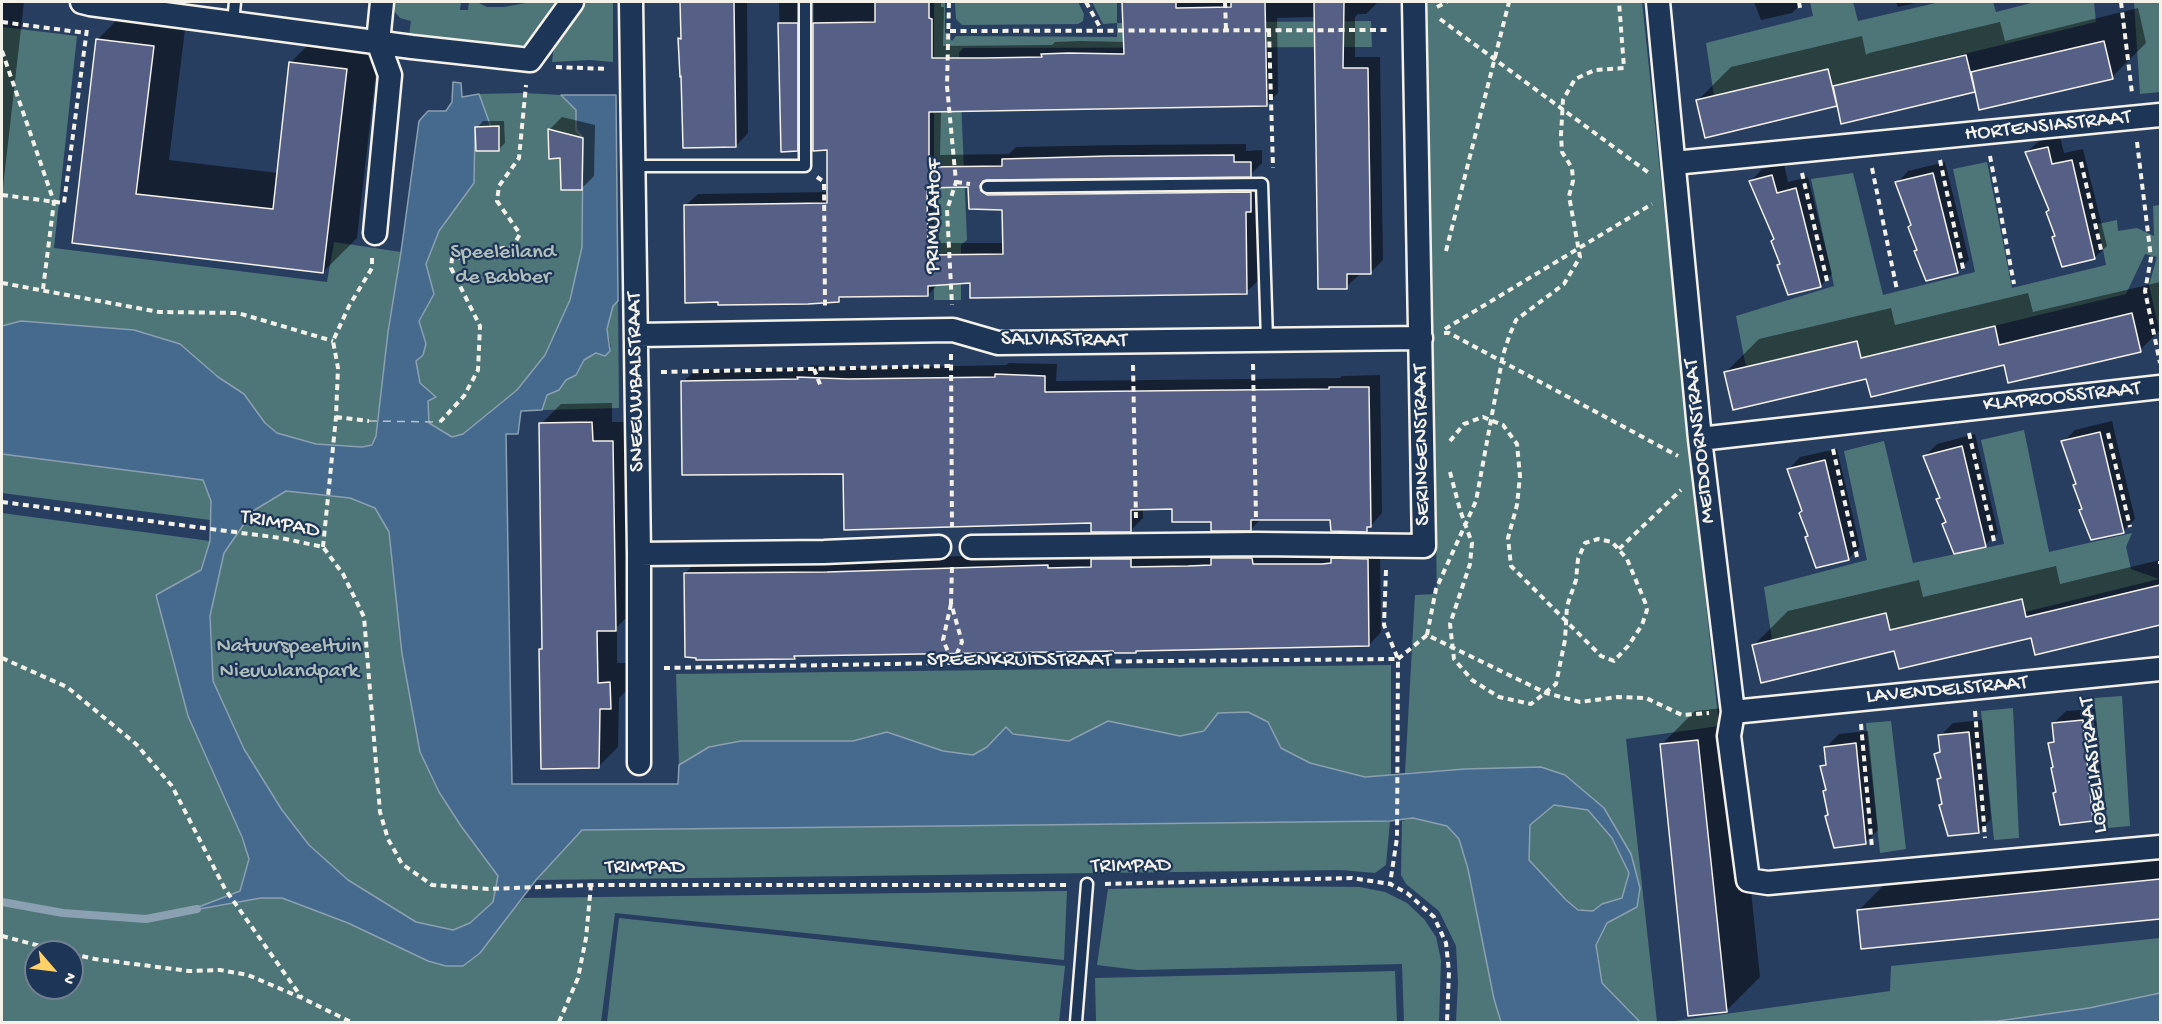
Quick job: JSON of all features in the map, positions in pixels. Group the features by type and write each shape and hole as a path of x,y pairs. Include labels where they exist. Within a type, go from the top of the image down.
{"street":[{"path":"375,232 390,75 378,42 382,2"},
{"path":"86,3 234,12 378,42 530,60 572,2"},
{"name":"SNEEUWBALSTRAAT","path":"631,2 639,554 639,762"},
{"name":"MEIDOORNSTRAAT","path":"1658,2 1704,482 1733,712 1729,736 1748,880"},
{"name":"SERINGENSTRAAT","path":"1388,545 1424,546 1414,17"},
{"name":"HORTENSIASTRAAT","path":"1674,163 2160,116"},
{"name":"SALVIASTRAAT","path":"636,335 953,330 998,343 1421,338"},
{"name":"KLAPROOSSTRAAT","path":"1701,448 1827,424 2160,387"},
{"path":"972,547 1388,545"},
{"path":"639,554 824,552 948,547"},
{"name":"LAVENDELSTRAAT","path":"1733,712 2160,669"},
{"name":"LOBELIASTRAAT","path":"1748,880 1768,883 2160,847"}],"lane":[{"path":"634,166 805,166 806,2"},
{"path":"987,187 1262,184 1260,340"},
{"path":"1076,1023 1087,884"}],"path":[{"name":"PRIMULAHOF","path":"949,2 947,86 956,182 947,210 953,330 950,366 948,547 951,603"},
{"path":"1086,2 1101,29"},
{"path":"1225,2 1226,30"},
{"path":"1414,17 1447,2"},
{"path":"1446,252 1509,2"},
{"path":"1398,659 1427,635 1436,589 1476,501 1502,362 1516,320 1564,284 1580,257 1569,196 1573,181 1572,168 1562,152 1563,100 1575,79 1595,70 1624,68 1619,2"},
{"path":"1799,2 1800,8"},
{"path":"2121,2 2151,258 2145,291 2160,364"},
{"path":"2,195 64,203 86,33 86,3"},
{"path":"950,31 1101,29 1269,31 1414,17 1441,19 1652,174 1652,181"},
{"path":"2,22 86,33"},
{"path":"1262,184 1274,181 1269,31"},
{"path":"2,51 54,202 43,290"},
{"path":"440,422 464,396 478,370 480,326 451,268 452,259 513,246 520,234 497,201 499,186 519,158 524,94 530,60 550,67 633,71"},
{"name":"HORTENSIASTRAAT","path":"1935,139 1964,273"},
{"path":"1796,152 1827,281"},
{"name":"HORTENSIASTRAAT","path":"1989,152 2014,284"},
{"name":"HORTENSIASTRAAT","path":"2080,162 2102,254"},
{"path":"1871,164 1897,290"},
{"path":"805,166 824,182 825,332"},
{"path":"1655,202 1578,246 1438,333 1449,333 1683,458 1701,448"},
{"path":"323,547 336,417 338,368 333,341 349,306 372,268 375,232"},
{"path":"2,283 159,312 238,313 333,341"},
{"path":"1257,544 1260,340"},
{"path":"1133,342 1136,545"},
{"path":"637,372 950,366"},
{"path":"814,369 821,387"},
{"name":"KLAPROOSSTRAAT","path":"1964,409 1994,541"},
{"path":"336,417 369,421"},
{"path":"1450,450 1450,438 1464,424 1483,417 1503,425 1517,444 1520,476 1517,505 1508,538 1511,566 1567,622 1601,657 1614,661 1628,646 1642,625 1647,610 1628,559 1612,542 1598,539 1585,543 1578,559 1576,580 1567,606 1567,622 1556,684 1531,704 1499,697 1472,680 1454,658 1451,648 1450,624 1470,564 1472,543 1450,473 1450,462"},
{"path":"1827,424 1857,557"},
{"name":"KLAPROOSSTRAAT","path":"2108,433 2130,526"},
{"path":"1619,549 1688,483 1704,482"},
{"name":"TRIMPAD","path":"2,502 253,534 323,547 343,574 364,617 380,812 388,839 402,864 432,885 488,889 591,885 1087,884 1352,878 1390,884 1407,893 1434,917 1446,943 1449,972 1447,1023"},
{"name":"SERINGENSTRAAT","path":"1388,545 1384,625 1398,659 1399,765 1397,838 1390,884"},
{"path":"951,603 962,642 953,663"},
{"path":"951,603 943,640 953,663"},
{"path":"1427,635 1546,693 1580,702 1618,697 1646,698 1682,715 1733,712"},
{"path":"2,658 67,687 136,744 172,786 225,889 302,998"},
{"name":"SPEENKRUIDSTRAAT","path":"639,668 1398,659"},
{"name":"LOBELIASTRAAT","path":"2086,677 2104,852"},
{"path":"1973,689 1987,863"},
{"path":"1859,700 1874,873"},
{"path":"559,1023 578,978 586,938 591,885"},
{"path":"2,936 24,942"},
{"path":"84,957 189,970 220,970 248,975 302,998 351,1023"}],"green space":[{"path":"394,2 461,2 460,10 468,10 469,2 477,2 487,7 504,7 531,2 560,2 527,45 504,48 409,35 411,21 400,18 395,12"},
{"path":"587,2 613,2 613,62 590,60 552,62 555,39"},
{"path":"934,2 945,2 945,32 952,41 956,36 1117,37 1117,23 1371,21 1372,47 963,48 959,53 967,240 961,245 961,300 934,300"},
{"path":"955,2 1078,2 1084,14 1083,21 1078,24 962,25 956,19"},
{"path":"1092,2 1117,2 1117,23 1103,24"},
{"path":"1426,2 1642,2 1719,726 1626,739 1657,1022 1640,1022 1602,983 1596,945 1607,923 1637,907 1640,888 1604,808 1542,767 1405,773 1415,595 1437,594"},
{"path":"1810,2 1853,2 1858,21 1940,2 1993,2 1996,12 2035,2 2094,2 2096,22 1832,86 1828,69 1714,96 1706,43 1813,16"},
{"path":"2134,2 2160,2 2160,92 2140,94"},
{"path":"3,27 77,36 54,248 327,282 334,242 401,252 388,332 376,436 372,445 362,447 316,444 277,433 265,423 244,394 218,377 179,344 134,330 21,321 2,326"},
{"name":"Speeleiland de Babber","path":"479,94 561,95 576,110 576,130 583,138 582,247 570,300 545,355 517,390 463,434 452,437 429,423 428,401 435,398 420,383 416,361 423,354 426,344 418,321 434,294 426,265 439,231 474,183 475,127 490,126"},
{"path":"1987,162 2012,288 2106,265 2098,224 2117,220 2118,231 2137,228 2154,236 2153,206 2160,205 2160,334 2149,285 2157,257 2145,254 2126,294 1861,358 1857,341 1746,367 1736,316 1834,286 1811,179 1853,173 1883,295 1975,272 1953,169"},
{"path":"618,301 619,408 542,410 547,395 559,390 566,379 576,375 584,360 611,347 607,329 613,306"},
{"path":"2024,430 2049,552 2132,533 2126,547 2131,569 2159,579 2025,612 2021,599 1890,630 1885,613 1772,640 1764,587 1867,560 1844,451 1884,441 1913,563 2004,544 1981,440"},
{"path":"2,454 203,480 211,501 210,520 2,493"},
{"name":"Natuurspeeltuin Nieuwlandpark","path":"286,491 350,498 375,508 389,532 402,654 420,752 439,792 461,826 499,876 493,902 470,923 453,930 416,922 348,880 309,845 282,810 244,749 213,681 210,616 224,553 253,511"},
{"path":"2,513 210,541 200,570 156,595 249,859 240,891 193,909 261,898 282,898 348,923 428,961 446,966 463,966 524,898 1067,891 1064,960 615,913 601,1022 2,1022"},
{"path":"1391,665 1391,776 1365,777 1310,763 1281,748 1268,722 1248,712 1219,713 1204,731 1180,736 1108,721 1069,741 1013,734 1006,727 987,747 973,755 943,751 887,732 853,741 805,741 709,747 679,765 676,674"},
{"path":"2122,696 2130,826 2108,828 2094,698"},
{"path":"2013,708 2019,838 1994,840 1981,711"},
{"path":"1891,721 1906,849 1880,853 1866,723"},
{"path":"1554,805 1588,810 1612,838 1629,873 1622,898 1602,904 1594,911 1579,910 1566,900 1529,860 1530,825"},
{"path":"1413,818 1447,826 1459,839 1468,869 1494,999 1501,1022 1456,1022 1458,982 1456,946 1439,911 1406,884 1401,875 1402,821"},
{"path":"1390,821 1386,865 1375,873 1341,870 536,880 582,830"},
{"path":"1360,887 1385,892 1407,903 1424,919 1436,937 1441,960 1439,1022 1404,1022 1402,964 1138,970 1097,965 1108,889"},
{"path":"619,918 1065,966 1059,1022 607,1022"},
{"path":"2160,938 2160,993 2089,1008 1998,1021 1668,1022 1890,991 1891,966"},
{"path":"1395,971 1397,1022 1096,1022 1095,978"}],"water":[{"path":"453,82 461,83 462,97 479,94 491,127 475,127 474,183 439,231 426,264 434,294 419,321 426,344 423,355 416,361 420,383 436,397 428,401 429,423 452,437 463,434 517,390 545,355 570,300 582,247 583,138 576,130 576,110 561,95 616,95 618,301 613,306 607,329 610,351 605,356 596,353 584,360 576,375 566,380 559,390 547,395 542,410 521,411 518,434 506,434 512,784 678,784 679,765 709,747 741,741 853,741 887,732 943,751 973,755 987,747 1006,727 1013,734 1069,741 1108,721 1180,736 1204,731 1218,713 1248,712 1268,722 1281,748 1310,763 1365,777 1465,769 1541,767 1565,775 1604,808 1631,854 1640,888 1637,907 1607,923 1596,945 1602,983 1640,1022 1501,1022 1494,999 1468,869 1459,839 1447,826 1413,818 1390,821 582,830 536,880 480,953 463,966 446,966 428,961 348,923 282,898 261,898 188,911 240,891 249,859 242,837 188,716 156,595 201,570 210,541 211,501 203,480 2,454 2,326 21,321 134,330 180,344 218,377 244,394 265,423 277,433 316,444 362,447 372,445 376,436 388,332 419,121 428,111 446,111 452,102","holes":["286,491 350,498 375,508 389,532 402,654 420,752 439,792 498,876 493,902 470,923 453,930 416,922 348,880 309,845 282,810 244,749 213,681 210,616 224,553 253,511","1554,805 1588,810 1612,838 1629,873 1622,898 1602,904 1593,911 1578,910 1529,860 1530,825"]},
{"path":"2160,993 2160,1022 1953,1022 1998,1021 2089,1008"}],"building":[{"path":"680,2 734,2 736,147 683,148 678,38 681,39"},
{"path":"875,2 929,2 929,18 932,19 932,58 1042,57 1041,54 1068,53 1124,54 1122,2 1176,2 1176,8 1231,7 1231,2 1265,2 1267,106 929,112 929,167 1002,166 1002,159 1109,156 1234,155 1234,162 1251,162 1251,177 987,180 983,181 980,186 981,191 987,195 1251,192 1251,212 1246,212 1247,294 970,298 970,283 928,286 928,296 839,297 839,302 808,304 685,303 684,205 827,203 827,150 813,151 813,23 875,22","holes":["968,187 969,209 1002,210 1003,254 928,255 927,188"]},
{"path":"1314,2 1344,2 1343,68 1368,68 1371,274 1347,274 1347,289 1318,289"},
{"path":"778,23 798,23 798,151 781,152"},
{"path":"96,39 154,46 136,194 273,209 289,62 347,69 323,273 72,243"},
{"path":"2104,41 2113,79 1979,110 1971,72"},
{"path":"1966,55 1975,92 1841,124 1833,86"},
{"path":"1828,69 1837,106 1705,138 1696,100"},
{"path":"499,126 499,151 476,151 475,127"},
{"path":"548,129 583,138 582,190 561,190 560,158 549,159"},
{"path":"2048,147 2052,164 2072,160 2095,259 2062,267 2052,237 2055,236 2046,212 2049,210 2025,152"},
{"path":"1933,173 1958,273 1926,281 1914,251 1917,250 1908,227 1911,225 1895,182"},
{"path":"1772,175 1777,193 1796,188 1821,287 1788,295 1771,241 1774,239 1749,181"},
{"path":"2132,313 2141,352 2008,383 2004,365 1871,397 1866,379 1733,410 1724,372 1857,341 1861,358 1995,326 1999,345"},
{"path":"995,374 1045,376 1045,392 1369,387 1371,527 1367,527 1367,532 1331,531 1330,520 1251,520 1251,531 1211,531 1211,522 1172,522 1172,509 1131,510 1131,532 1091,532 1091,523 844,530 843,474 682,475 681,381 798,379 797,377 848,379 995,377"},
{"path":"592,422 593,441 613,441 616,631 597,631 598,683 610,682 611,709 600,709 599,768 541,769 539,423"},
{"path":"2100,432 2124,533 2091,540 2079,510 2082,509 2073,485 2076,484 2061,441"},
{"path":"1962,446 1986,547 1954,554 1942,524 1946,522 1936,499 1940,498 1923,456"},
{"path":"1825,460 1849,560 1816,568 1805,537 1808,536 1799,513 1802,511 1787,469"},
{"path":"1211,558 1252,558 1253,564 1322,564 1331,563 1331,558 1368,559 1369,646 1136,651 1136,653 1113,653 1113,651 794,656 795,659 696,660 696,658 685,657 684,573 827,572 1048,565 1048,568 1091,567 1091,559 1131,559 1131,567 1188,566 1211,565"},
{"path":"2160,585 2160,625 2035,655 2031,638 1899,669 1894,651 1761,683 1752,645 1886,613 1890,630 2022,599 2026,617"},
{"path":"2083,720 2093,821 2060,825 2053,793 2056,792 2048,743 2054,742 2052,723"},
{"path":"1969,732 1979,833 1948,836 1939,805 1942,804 1937,779 1941,778 1934,754 1940,752 1938,735"},
{"path":"1698,740 1727,1012 1688,1016 1660,744"},
{"path":"1856,743 1866,844 1834,848 1825,816 1828,815 1823,791 1826,790 1820,766 1826,765 1824,747"},
{"path":"2160,879 2160,919 1861,949 1857,910"}],"waterway":[{"path":"2,902 63,913 146,919 197,909"}],"ferry route":[{"path":"369,421 440,422"}]}
